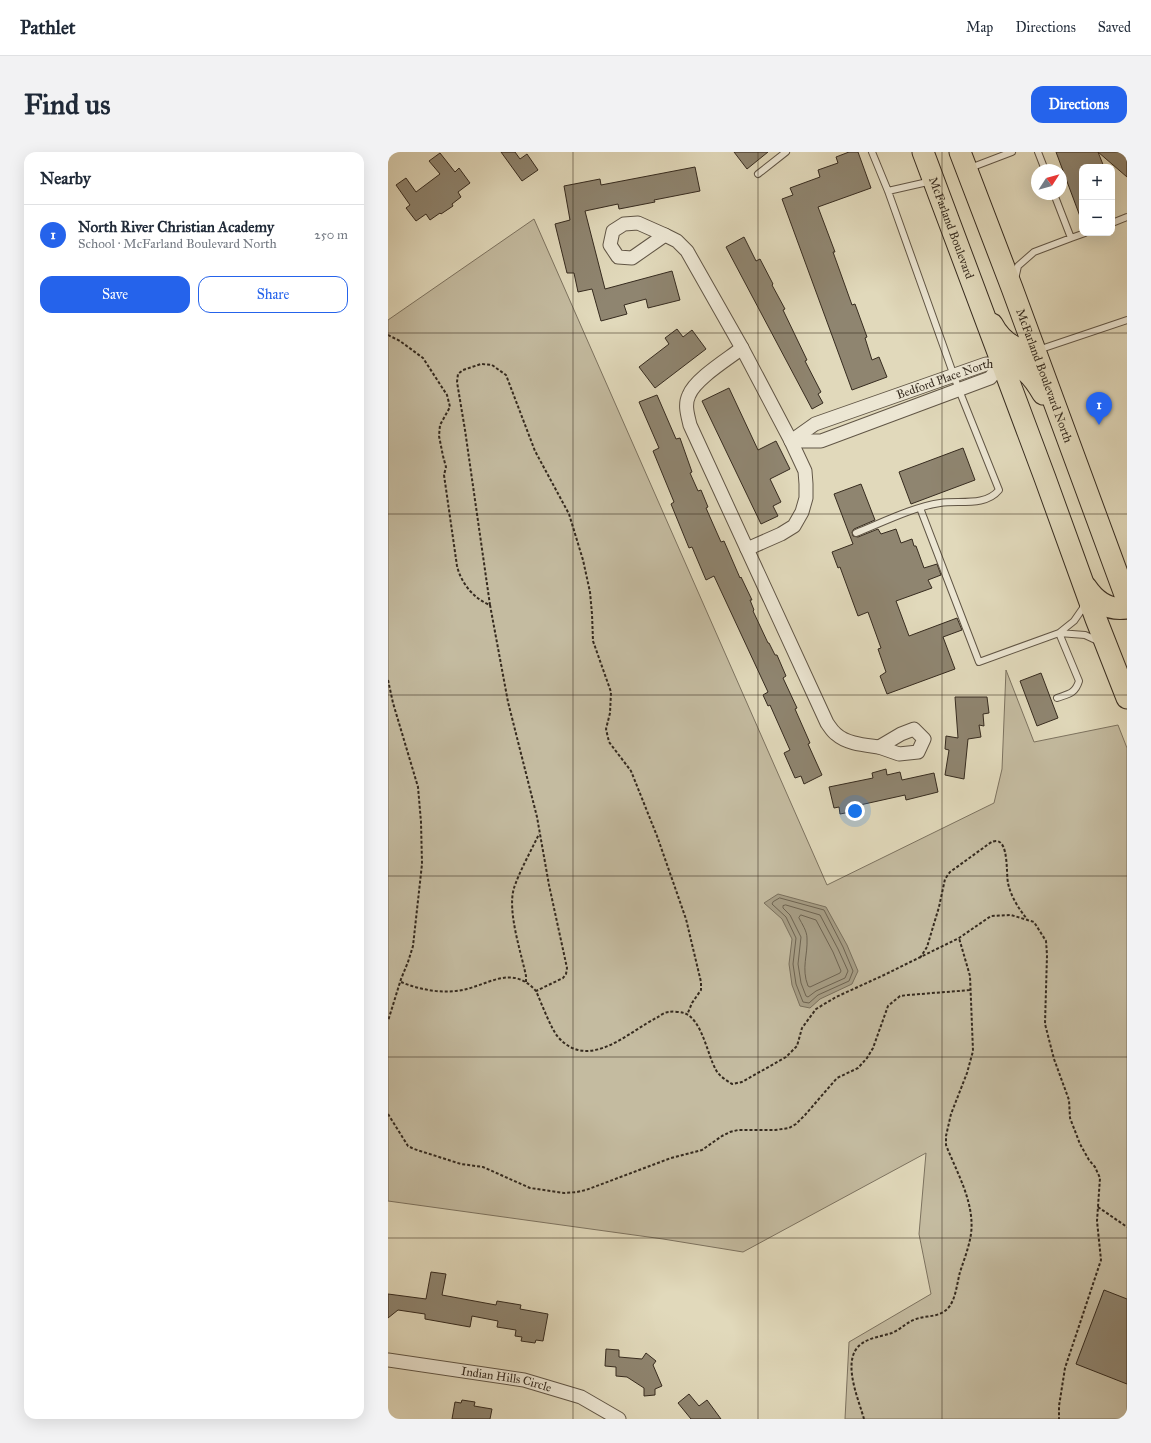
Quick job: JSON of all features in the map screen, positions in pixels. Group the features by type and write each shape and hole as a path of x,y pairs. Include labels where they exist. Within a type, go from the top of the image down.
{"highway":[{"name":"McFarland Boulevard","path":"922,152 980,305"},
{"name":"McFarland Boulevard North","path":"963,161 1012,288 1127,600"},
{"path":"980,305 994,328 1005,341 1018,349 1034,351"},
{"path":"980,305 1127,698"},
{"path":"1002,364 1018,366 1030,375 1062,425"},
{"path":"1082,580 1092,595 1104,605 1119,610 1127,608"}],"street":[{"path":"665,235 677,241 687,251 742,348 791,441 805,471 806,498 802,512 794,526 747,549"},
{"path":"742,348 697,384 688,395 686,410 690,425 827,723 836,734 848,741 862,745 879,747"},
{"name":"Bedford Place North","path":"791,441 815,424 986,364 1002,364"},
{"name":"Bedford Place North","path":"791,441 821,441 990,378 1002,364"},
{"name":"Indian Hills Circle","path":"388,1360 524,1380 581,1397 619,1419"}],"lane":[{"path":"758,174 786,152"},
{"path":"856,532 920,508 940,503 963,503 984,499 994,496 999,490 959,390 888,191 872,152"},
{"path":"963,161 1012,152"},
{"path":"1038,152 1043,164"},
{"path":"888,191 934,181"},
{"path":"1056,200 1071,238"},
{"path":"1115,222 1127,217"},
{"path":"1012,288 1018,266 1034,252 1079,235"},
{"path":"1034,351 1127,320"},
{"path":"920,508 980,662 1059,633 1074,621 1083,608 1082,580"},
{"path":"1059,633 1085,635 1106,645"},
{"path":"1057,698 1073,692 1077,688 1079,681 1059,633"}],"path":[{"path":"388,335 400,341 423,358 447,394 450,407 440,425 439,436 446,467 444,475 457,566 464,584 480,602 490,606"},
{"path":"536,991 563,978 566,974 567,968 549,885 540,833 508,702 490,606 457,382 458,374 463,370 481,364 492,365 506,375 535,451 569,514 583,560 590,592 593,641 611,692 610,713 606,729 609,742 631,771 657,836 686,919 701,982 701,990 692,1003 687,1015"},
{"path":"388,680 418,787 422,864 413,946 388,1021"},
{"path":"526,982 512,905 514,888 540,833"},
{"path":"920,958 926,947 940,907 945,879 950,872 990,843 996,841 1001,843 1004,849 1008,884 1018,908 1028,920"},
{"path":"401,982 416,988 456,991 479,986 511,976 526,982 536,991 557,1036 577,1051 585,1052 605,1048 670,1011 682,1012 696,1022 716,1071 724,1080 732,1084 742,1082 786,1057 797,1046 802,1028 816,1009 836,997 959,938 991,916 1011,915 1034,922 1046,941 1045,1024 1054,1059 1069,1100 1070,1118 1080,1144 1089,1160 1095,1167 1100,1178 1097,1221 1101,1260 1065,1368 1059,1406 1059,1419"},
{"path":"864,1419 852,1374 852,1359 856,1350 870,1339 892,1333 917,1318 940,1314 949,1307 971,1235 971,1210 946,1145 951,1114 967,1073 973,1051 970,976 959,938"},
{"path":"388,1114 404,1141 414,1150 461,1164 483,1167 530,1188 564,1193 586,1190 671,1158 702,1150 730,1132 738,1130 775,1130 789,1128 806,1115 837,1078 858,1068 867,1058 873,1048 888,1006 893,1000 900,996 971,990"},
{"path":"1098,1207 1127,1227"}],"shaded area":[{"path":"534,219 827,885 994,803 1002,769 1006,670 1034,742 1118,725 1127,748 1127,1419 845,1419 849,1342 931,1294 919,1234 926,1153 743,1252 663,1239 388,1201 388,320"}],"water":[{"path":"778,894 826,907 847,945 858,971 852,984 820,999 810,1008 800,1006 792,985 789,964 792,939 782,919 764,903"}],"building":[{"path":"501,152 515,152 520,159 527,154 538,170 522,181"},
{"path":"734,152 768,152 747,169"},
{"path":"849,152 858,152 871,188 818,207 835,252 833,252 852,305 855,304 867,337 865,338 872,360 879,357 887,377 852,390 782,199 793,195 790,188 820,177 818,170 838,163 836,157"},
{"path":"1056,152 1098,152 1103,164 1079,164 1079,214 1067,181 1067,164 1060,164"},
{"path":"1098,152 1127,152 1127,177 1115,167 1115,164 1112,164"},
{"path":"440,153 455,172 459,168 470,183 458,192 461,197 452,204 453,206 430,220 426,214 416,221 406,208 410,205 396,185 406,178 416,192 440,174 429,161"},
{"path":"695,167 700,191 619,209 618,204 585,211 605,289 672,271 680,300 648,308 646,299 624,305 627,314 601,321 592,289 578,292 574,273 567,273 555,224 570,220 564,186 600,179 601,185"},
{"path":"744,237 756,261 760,259 773,284 772,285 785,309 783,310 807,360 805,361 821,392 818,394 823,403 812,409 726,247"},
{"path":"677,329 683,337 692,330 706,349 655,388 639,367 669,344 665,338"},
{"path":"729,388 758,450 776,441 790,469 770,479 781,502 773,506 778,516 761,524 702,401"},
{"path":"657,395 676,439 680,438 692,472 690,473 698,491 701,490 708,507 706,508 721,542 724,541 740,578 741,577 752,600 750,600 754,610 753,611 768,643 775,655 777,655 786,676 783,678 797,708 795,709 810,743 808,744 822,775 804,784 801,776 795,778 784,753 790,750 770,705 768,706 763,695 768,692 714,576 706,580 692,547 689,548 671,504 674,502 653,451 659,448 639,402"},
{"path":"963,448 975,480 911,504 899,472"},
{"path":"861,484 875,520 854,529 852,532 853,536 858,537 878,529 881,534 896,529 901,543 912,539 924,568 937,564 941,575 928,580 932,588 896,601 909,636 957,618 962,630 943,637 955,669 887,694 880,676 886,672 878,649 881,648 868,612 858,616 840,567 838,568 832,552 853,544 834,494"},
{"path":"1041,673 1058,718 1037,726 1020,681"},
{"path":"955,697 987,697 989,713 983,714 984,726 979,725 981,737 968,739 964,779 945,775 949,750 945,749 946,736 958,738"},
{"path":"886,769 887,775 900,772 902,780 934,773 938,792 906,800 905,795 860,805 861,810 840,814 839,807 834,808 829,787 873,778 872,773"},
{"path":"431,1272 446,1274 442,1295 496,1305 497,1301 521,1305 520,1309 548,1314 543,1341 536,1340 535,1343 521,1341 522,1337 515,1336 516,1330 497,1327 498,1321 472,1316 470,1327 425,1319 425,1314 398,1310 388,1318 388,1294 426,1299"},
{"path":"1104,1290 1127,1299 1127,1384 1076,1364"},
{"path":"606,1349 619,1350 619,1357 642,1359 646,1353 656,1361 653,1365 662,1386 655,1389 655,1395 644,1396 644,1388 627,1377 616,1376 616,1367 605,1366"},
{"path":"689,1394 699,1406 707,1400 721,1419 691,1419 678,1403"},
{"path":"462,1400 475,1402 474,1406 492,1409 490,1419 452,1419 455,1402 461,1403"}],"place":[{"name":"North River Christian Academy","path":"1099,425"}]}
